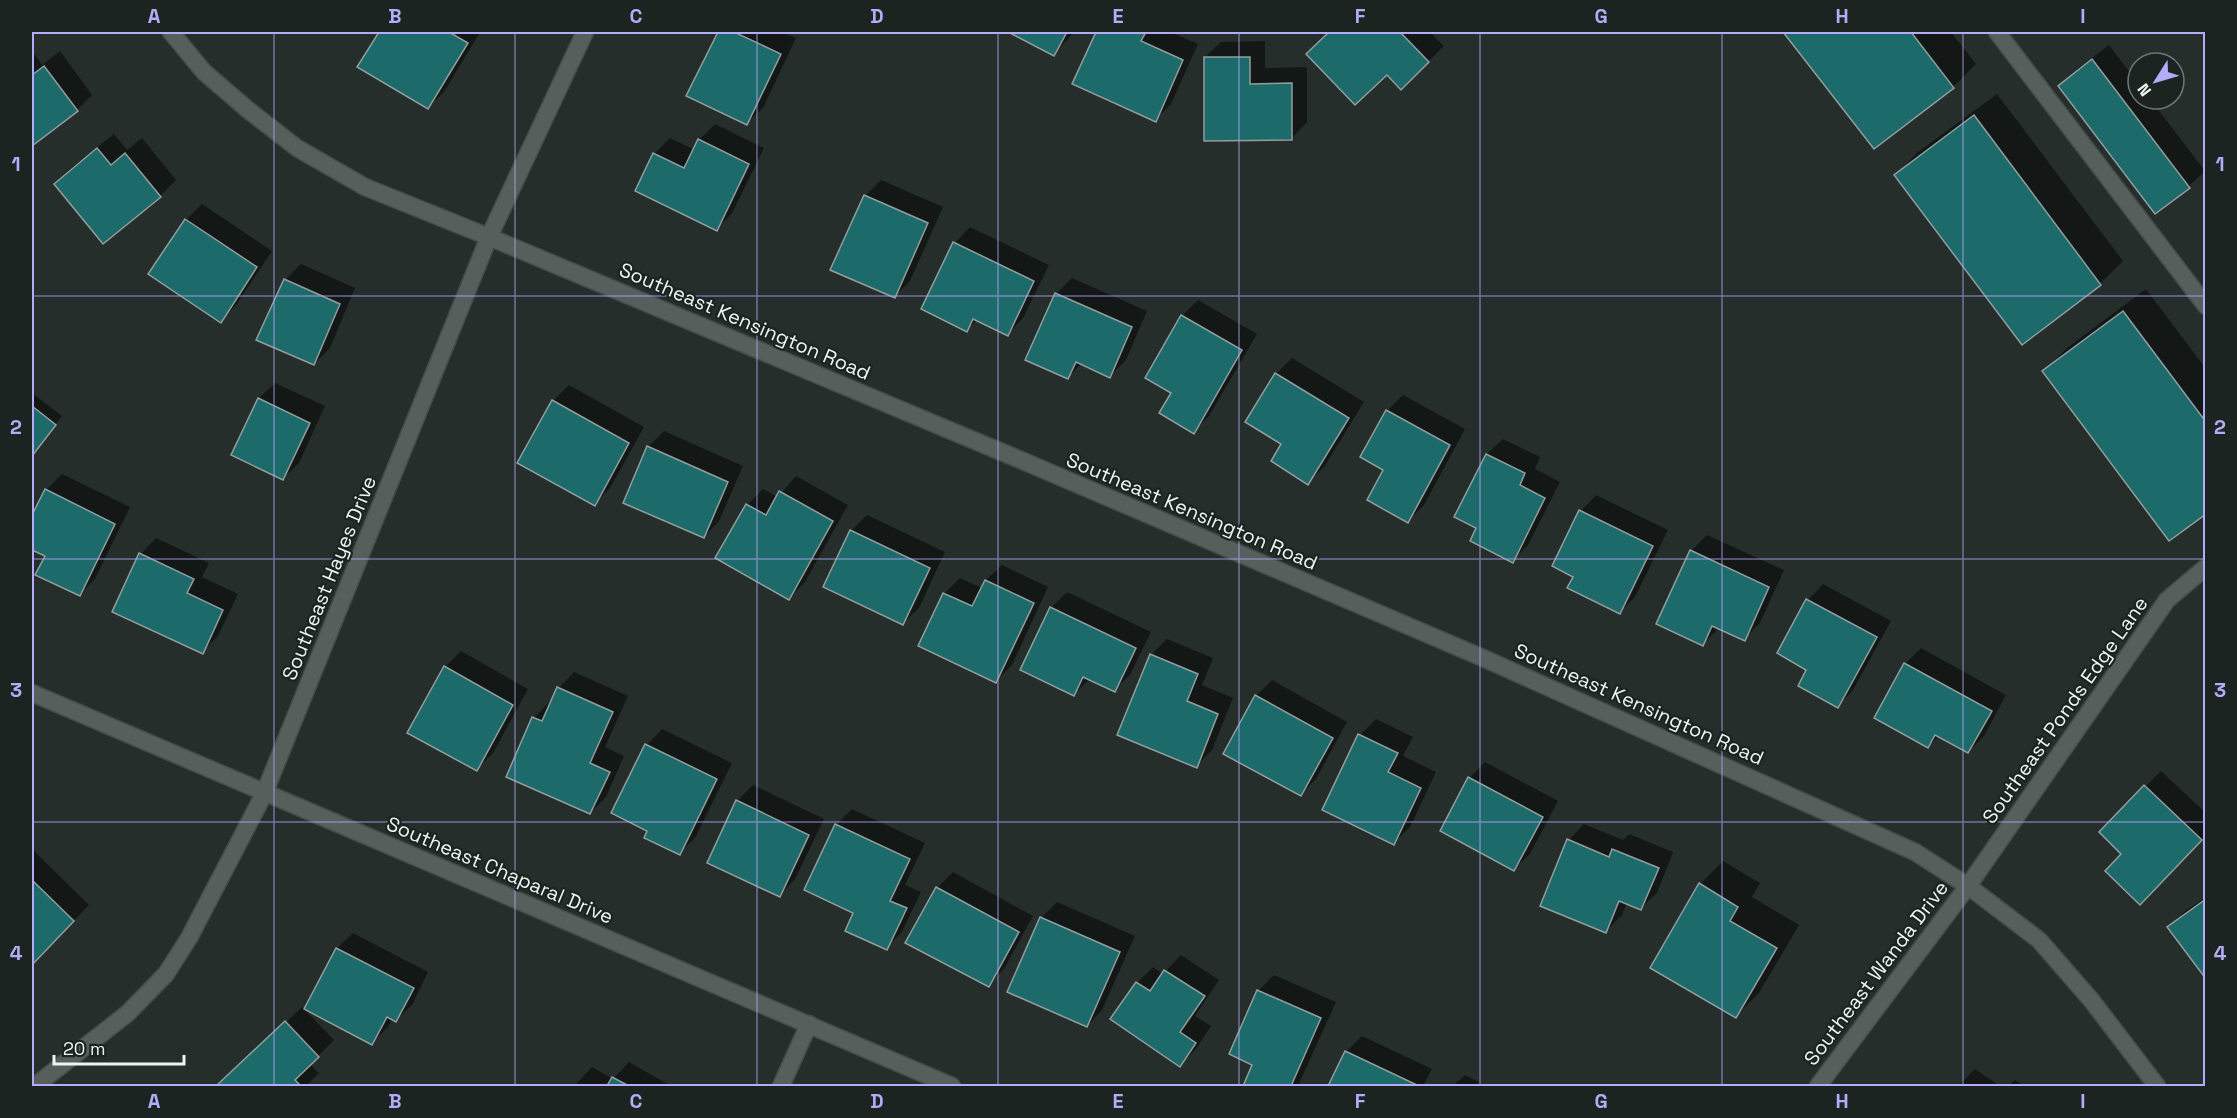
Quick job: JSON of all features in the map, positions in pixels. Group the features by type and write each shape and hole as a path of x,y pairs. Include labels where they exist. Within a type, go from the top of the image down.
{"street":[{"name":"Southeast Kensington Road","path":"171,32 204,72 247,109 297,148 365,187 1023,461 1483,658 1849,820 1915,852 1968,886 2039,940 2092,1001 2157,1086"},
{"name":"Southeast Hayes Drive","path":"35,1086 128,1013 166,974 189,938 264,794 489,237 585,32"},
{"path":"1997,32 2205,306"},
{"name":"Southeast Ponds Edge Lane","path":"1968,886 2167,600 2205,567"},
{"name":"Southeast Chaparal Drive","path":"32,693 952,1086"},
{"name":"Southeast Wanda Drive","path":"1818,1086 1968,886"},
{"path":"781,1086 809,1024"}],"building":[{"path":"379,32 449,32 468,43 428,109 357,67"},
{"path":"718,32 734,32 781,54 747,125 686,96"},
{"path":"1008,32 1067,32 1054,56"},
{"path":"1096,32 1146,32 1141,41 1183,60 1156,122 1072,84"},
{"path":"1329,32 1400,32 1429,62 1401,90 1387,75 1355,105 1306,54"},
{"path":"1783,32 1911,32 1954,88 1874,149"},
{"path":"1204,57 1250,57 1250,84 1292,83 1292,140 1204,141"},
{"path":"2092,59 2126,104 2126,111 2132,111 2190,188 2155,214 2058,86"},
{"path":"44,66 78,111 32,146 32,75"},
{"path":"1974,115 2101,285 2022,345 1894,175"},
{"path":"698,139 749,164 717,231 635,191 653,153 684,168"},
{"path":"97,148 111,165 125,153 161,197 103,244 54,184"},
{"path":"864,195 928,223 895,298 830,270"},
{"path":"185,219 257,267 221,323 148,274"},
{"path":"953,242 1034,281 1008,336 973,319 967,332 921,309"},
{"path":"284,279 340,304 314,365 256,340"},
{"path":"1055,293 1132,327 1110,378 1076,362 1068,379 1025,360"},
{"path":"2123,311 2206,422 2206,514 2169,541 2042,371"},
{"path":"1181,315 1242,350 1194,434 1159,413 1171,393 1145,378"},
{"path":"1275,373 1349,418 1308,485 1271,461 1281,444 1245,422"},
{"path":"258,398 310,423 283,480 231,455"},
{"path":"552,400 629,443 595,506 517,463"},
{"path":"32,406 56,425 32,456"},
{"path":"1386,410 1450,445 1408,523 1367,500 1383,470 1360,457"},
{"path":"647,446 728,482 704,538 623,503"},
{"path":"1486,454 1525,473 1520,485 1545,498 1513,563 1470,541 1476,528 1454,517"},
{"path":"45,489 115,524 80,596 35,575 45,556 32,550 32,515"},
{"path":"779,491 833,521 789,600 715,558 746,504 766,515"},
{"path":"1579,510 1653,546 1620,614 1567,588 1573,577 1552,566"},
{"path":"850,530 930,568 903,625 823,587"},
{"path":"1690,550 1769,587 1745,641 1712,626 1703,646 1656,624"},
{"path":"139,553 194,579 187,593 223,610 203,654 112,612"},
{"path":"985,580 1034,603 996,683 918,646 943,593 972,606"},
{"path":"1806,599 1877,637 1838,708 1798,686 1806,670 1777,653"},
{"path":"1050,607 1136,648 1115,692 1083,677 1074,696 1020,670"},
{"path":"1150,654 1198,674 1187,701 1218,714 1197,768 1117,735"},
{"path":"1904,663 1992,711 1968,753 1935,735 1928,748 1874,718"},
{"path":"444,666 513,705 477,771 407,733"},
{"path":"557,687 613,712 590,763 610,772 590,814 506,777 532,717 542,721"},
{"path":"1255,695 1333,738 1301,796 1223,754"},
{"path":"1358,734 1398,753 1388,772 1421,788 1394,845 1322,810"},
{"path":"645,744 717,779 680,855 644,838 647,831 611,813"},
{"path":"1468,777 1543,817 1514,871 1440,831"},
{"path":"2144,785 2202,840 2140,905 2105,871 2121,854 2099,832"},
{"path":"736,800 809,835 780,897 707,863"},
{"path":"835,824 910,859 890,901 907,908 887,950 845,931 853,913 804,890"},
{"path":"1567,839 1609,857 1612,849 1659,868 1641,910 1619,901 1606,933 1540,906"},
{"path":"32,880 74,921 32,965"},
{"path":"1699,883 1738,907 1730,921 1777,948 1736,1018 1650,968"},
{"path":"936,887 1019,932 989,987 905,943"},
{"path":"2206,899 2206,979 2167,927"},
{"path":"1040,917 1120,952 1087,1027 1007,992"},
{"path":"336,948 414,988 396,1022 387,1017 372,1045 304,1009"},
{"path":"1164,970 1205,996 1180,1032 1196,1043 1180,1067 1110,1019 1136,982 1150,991"},
{"path":"1257,990 1321,1018 1291,1086 1243,1086 1252,1065 1229,1054"},
{"path":"285,1021 319,1057 295,1080 301,1086 216,1086"},
{"path":"1345,1051 1417,1085 1328,1086"},
{"path":"612,1077 629,1086 607,1086"}]}
